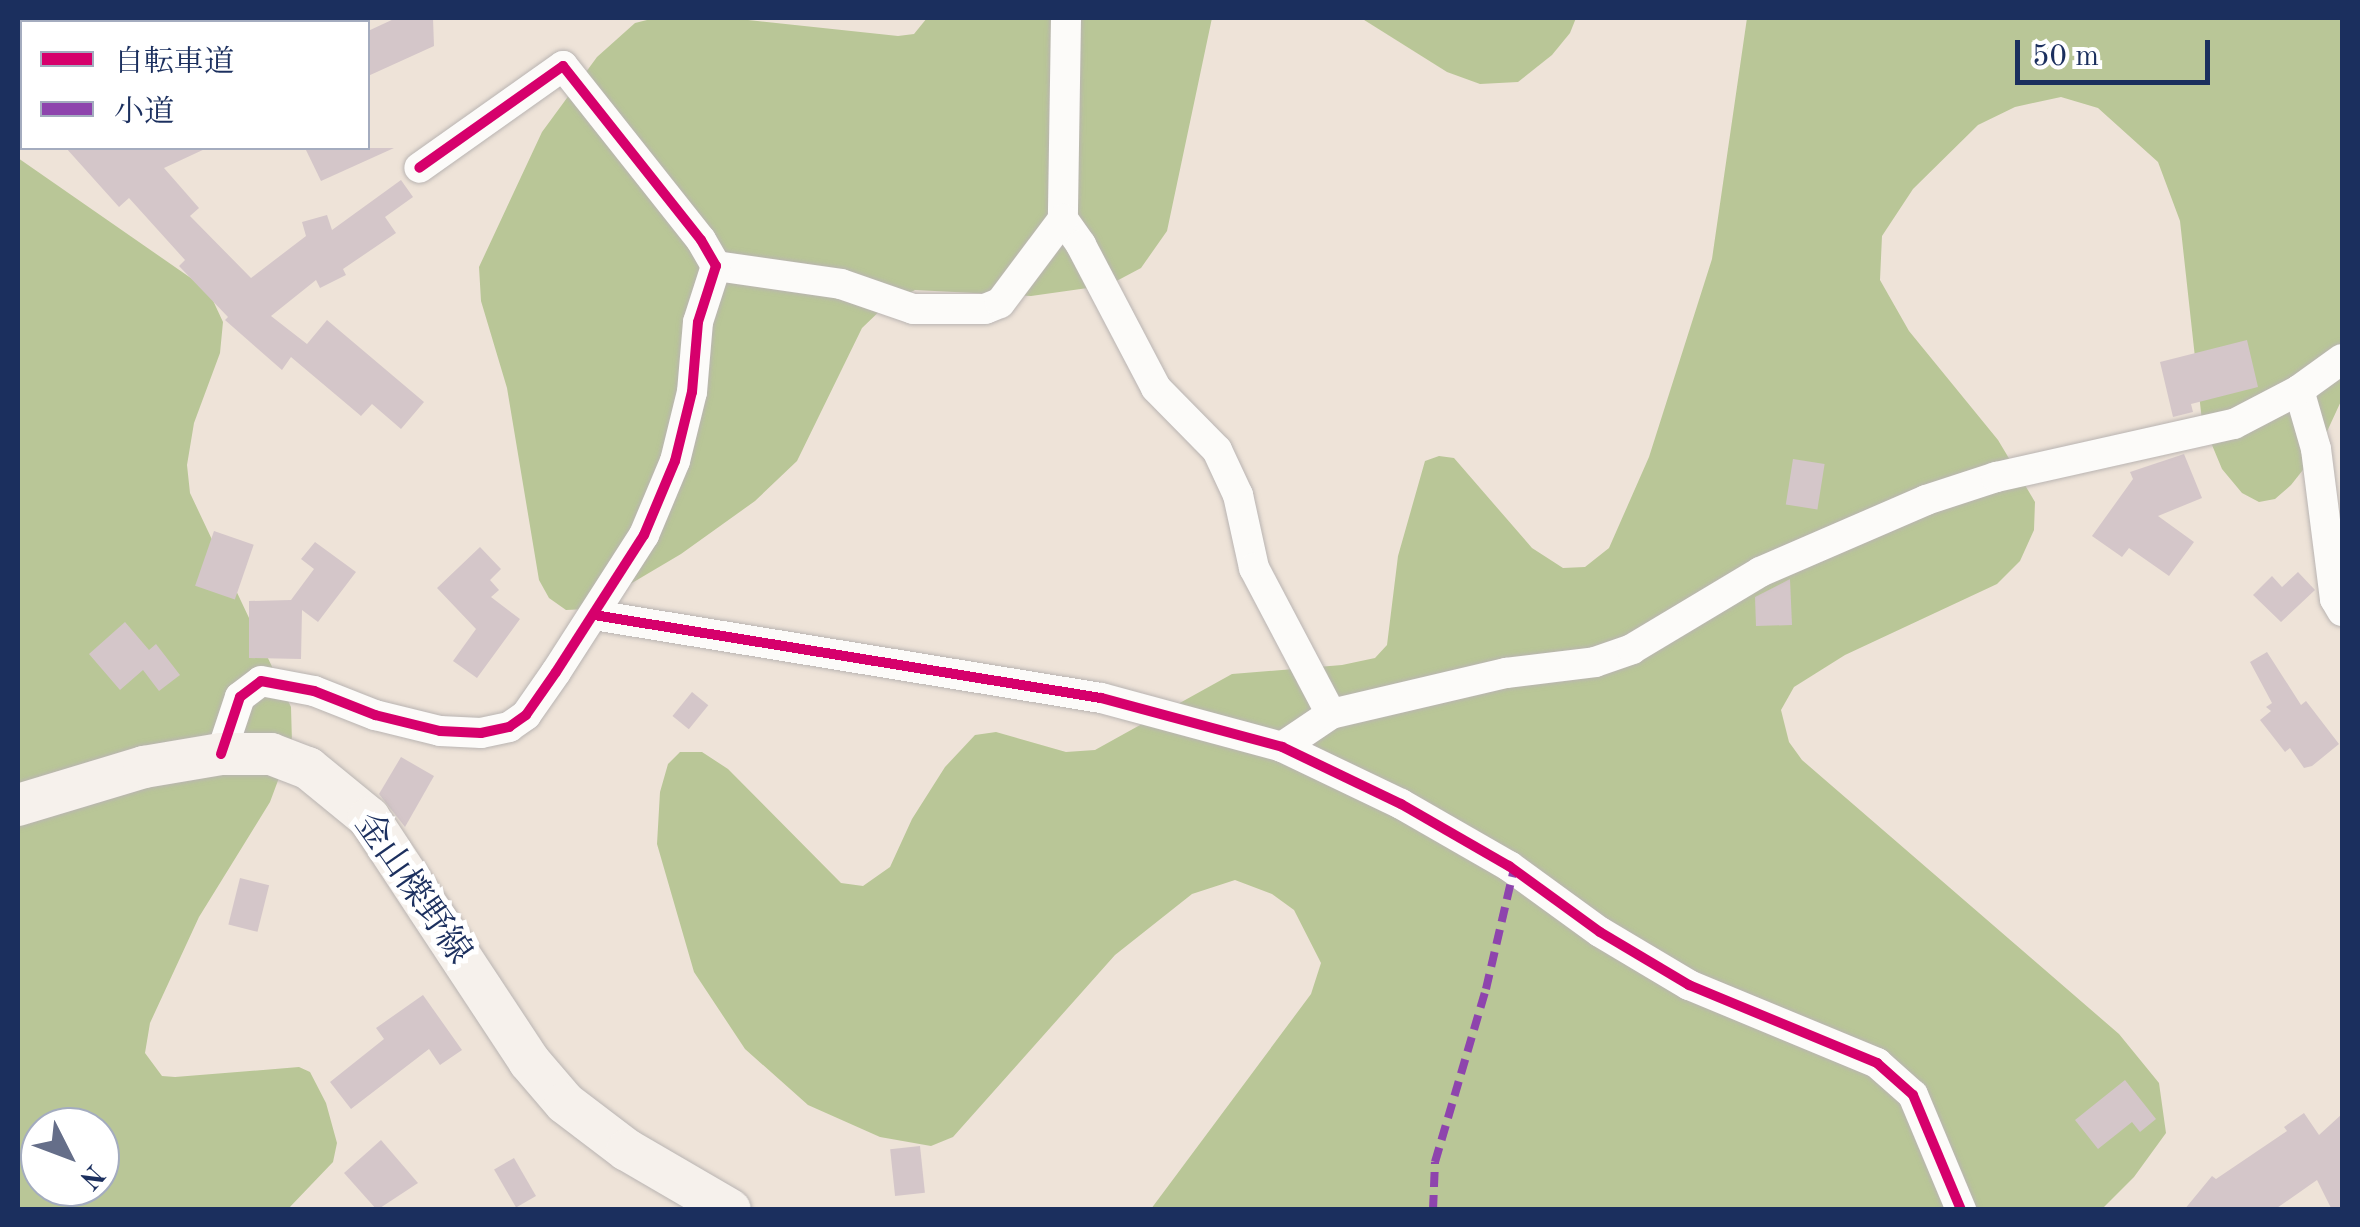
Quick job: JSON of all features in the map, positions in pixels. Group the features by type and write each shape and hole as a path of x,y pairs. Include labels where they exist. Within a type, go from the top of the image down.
{"main road":[{"name":"金山檪野線","path":"18,804 144,767 221,754 270,754 308,768 369,818 529,1062 565,1102 628,1150 730,1210"}],"street":[{"path":"1066,18 1063,219 1156,388 1217,450 1238,495 1254,568 1331,714"},
{"path":"221,754 240,697 261,681 314,692 376,715 440,731 481,732 509,727 526,714 644,535 674,461 692,392 698,322 716,266 701,240 563,66 419,168"},
{"path":"716,266 841,284 913,309 985,309 1000,303 1063,219"},
{"path":"1282,747 1331,714 1506,674 1595,662 1632,649 1792,557 1926,500 1996,478 2234,424 2299,390 2342,359"},
{"path":"2299,390 2316,449 2335,599 2342,612"},
{"path":"594,615 1101,698 1282,747 1401,804 1509,866 1600,932 1689,985 1877,1063 1913,1095 1961,1210"}],"green space":[{"path":"655,18 730,18 898,36 914,34 927,18 1212,18 1167,231 1141,268 1109,285 1031,296 915,290 887,304 862,328 797,461 755,501 681,554 588,609 566,610 549,598 539,580 507,388 481,301 479,267 542,132 597,57 635,23"},
{"path":"1361,18 1576,18 1570,33 1552,55 1518,82 1480,84 1447,72"},
{"path":"1747,18 2342,18 2342,399 2318,451 2291,485 2275,499 2259,502 2242,493 2222,469 2202,421 2180,221 2158,162 2098,108 2061,97 2015,107 1978,125 1913,189 1882,236 1880,280 1909,331 1998,440 2035,502 2034,530 2020,561 1997,584 1845,655 1794,687 1781,710 1789,742 1802,760 2119,1034 2159,1083 2166,1133 2134,1177 2102,1209 1151,1209 1311,994 1321,963 1294,910 1272,894 1235,880 1192,894 1115,955 953,1137 931,1146 880,1137 808,1105 745,1049 694,972 657,844 660,792 668,764 680,752 702,752 728,769 841,883 863,886 890,867 912,819 945,767 975,735 996,732 1066,752 1095,750 1232,674 1342,665 1375,658 1387,645 1398,556 1425,461 1439,456 1454,458 1532,548 1563,568 1585,567 1609,548 1649,457 1712,259"},
{"path":"18,158 198,283 209,292 223,322 220,353 194,423 187,465 190,493 291,707 292,743 270,802 199,917 150,1023 145,1053 162,1076 299,1067 310,1072 326,1103 337,1143 333,1162 288,1209 18,1209"}],"building":[{"path":"396,18 433,18 434,46 370,75 370,30"},
{"path":"394,148 321,181 306,150"},
{"path":"68,150 203,150 164,168 199,208 190,216 251,278 306,236 302,222 327,215 332,230 401,180 413,197 385,217 396,233 343,269 346,275 320,288 316,280 271,316 307,344 327,320 424,402 401,429 372,404 361,416 291,357 282,370 225,320 228,317 179,266 185,260 129,198 119,207"},
{"path":"2247,340 2258,387 2191,404 2193,412 2173,417 2160,362"},
{"path":"2184,454 2202,498 2158,516 2194,542 2169,576 2129,548 2122,557 2092,536 2133,479 2130,472"},
{"path":"1793,459 1825,464 1817,509 1786,504"},
{"path":"214,531 254,545 235,600 195,586"},
{"path":"315,542 356,572 318,622 302,610 301,659 249,658 249,601 291,600 314,569 301,559"},
{"path":"480,547 501,569 490,580 499,590 491,597 520,619 477,678 453,661 476,629 437,588"},
{"path":"2298,572 2315,590 2281,622 2253,595 2272,576 2282,587"},
{"path":"1790,579 1792,625 1756,626 1755,597"},
{"path":"125,622 149,650 156,644 180,675 159,691 143,670 120,690 89,654"},
{"path":"2267,652 2301,705 2306,701 2339,744 2312,766 2304,768 2290,748 2285,752 2260,720 2271,711 2266,707 2272,703 2250,662"},
{"path":"692,692 708,705 689,729 672,716"},
{"path":"401,757 434,776 405,827 379,794"},
{"path":"240,878 269,885 257,932 228,925"},
{"path":"423,995 462,1050 440,1065 429,1049 351,1109 330,1082 384,1039 376,1028"},
{"path":"2125,1080 2156,1119 2140,1132 2132,1122 2098,1149 2075,1120"},
{"path":"2304,1113 2319,1135 2342,1114 2342,1210 2332,1210 2317,1180 2274,1210 2184,1210 2212,1176 2216,1179 2287,1131 2284,1127"},
{"path":"381,1140 418,1183 377,1210 344,1173"},
{"path":"920,1146 925,1193 895,1196 890,1149"},
{"path":"514,1158 536,1196 516,1208 494,1170"}],"marked path":[{"path":"1433,1210 1435,1162 1486,989 1514,869"}],"cycle path":[{"path":"221,754 240,697 261,681 314,691 375,715 440,731 481,733 509,727 526,715 644,535 675,461 692,392 698,322 716,266 701,240 563,66 419,168"},
{"path":"594,615 1101,698 1282,747 1401,804 1509,866 1600,932 1689,985 1877,1063 1913,1095 1961,1210"}]}
